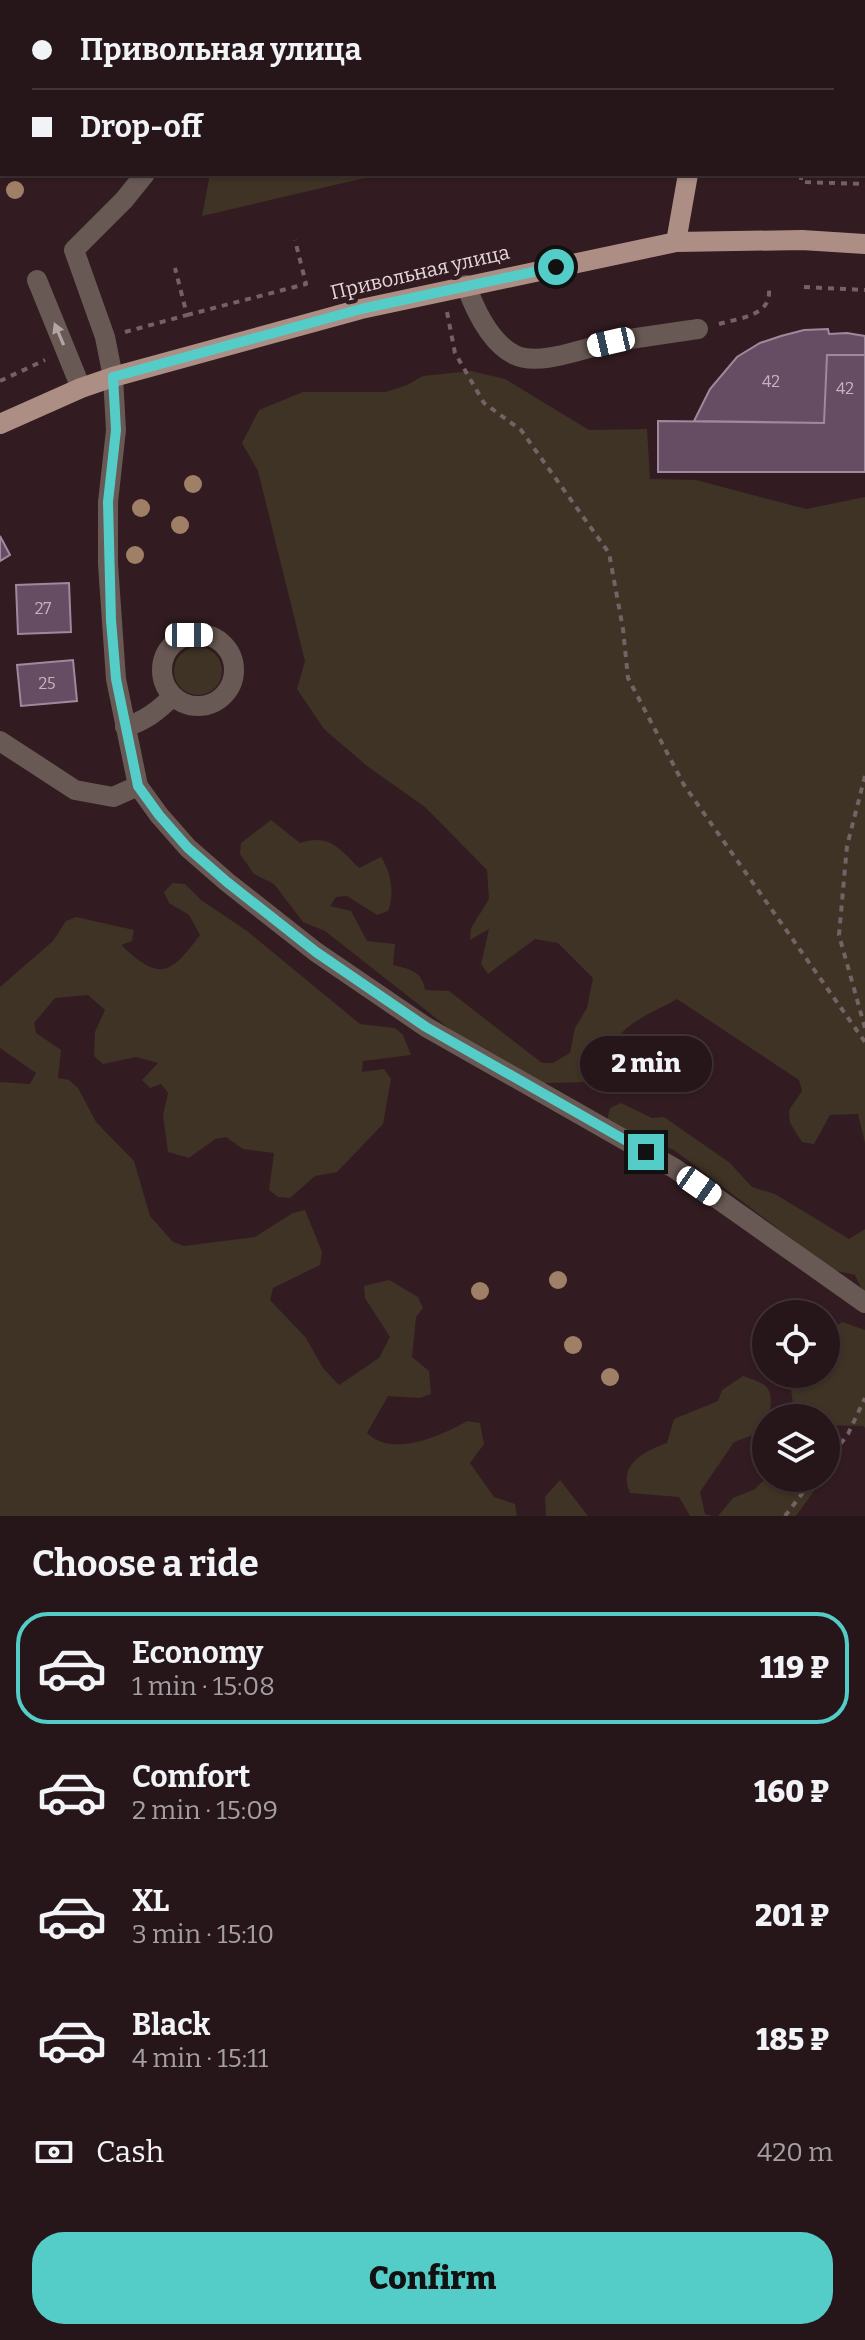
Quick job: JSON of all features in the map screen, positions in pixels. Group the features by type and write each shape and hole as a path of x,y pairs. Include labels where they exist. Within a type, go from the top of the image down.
{"main road":[{"path":"676,242 688,176"},
{"name":"Привольная улица","path":"0,424 113,377 361,309 466,285 676,242 802,240 865,244"}],"street":[{"path":"143,176 74,250 105,337 113,377 116,430 108,502 108,564 116,679 138,786 188,848 316,952 426,1027 674,1168 865,1303"},
{"path":"37,280 81,388"},
{"path":"466,285 484,324 499,343 516,356 532,359 611,342 698,329"},
{"path":"125,727 151,715 173,696"},
{"path":"0,741 75,790 113,797 138,786"}],"path":[{"path":"801,176 801,182 865,184"},
{"path":"187,315 306,284 295,240"},
{"path":"804,287 865,290"},
{"path":"443,290 455,353 484,403 521,430 609,553 623,629 628,678 684,785 865,1042"},
{"path":"698,329 758,312 770,299 769,290"},
{"path":"865,776 847,846 839,935 865,1028"},
{"path":"840,1445 865,1398"},
{"path":"785,1516 803,1492"}],"shaded area":[{"path":"210,176 373,176 202,216"},
{"path":"471,371 505,379 589,430 647,429 650,479 696,480 806,509 865,497 865,1143 858,1114 830,1115 814,1144 802,1142 790,1123 789,1110 802,1091 799,1080 677,999 627,1028 592,1082 542,1083 460,1037 325,931 303,922 274,884 254,874 240,854 241,843 271,820 300,843 319,840 334,845 359,868 381,857 391,884 388,911 377,915 347,896 336,897 330,906 351,911 367,941 395,944 393,965 418,975 425,990 449,991 542,1063 553,1063 570,1053 575,1028 587,1008 593,978 558,943 535,939 488,974 481,964 489,929 470,940 471,928 489,899 487,870 425,807 367,766 324,729 297,689 305,661 258,471 242,443 259,410 303,392 386,392 423,376"},
{"path":"198,647 215,654 222,671 215,688 198,695 181,688 174,671 181,654"},
{"path":"173,883 185,884 201,900 247,931 360,1024 395,1028 403,1035 411,1055 363,1061 362,1072 384,1069 391,1079 383,1124 337,1172 315,1176 290,1198 278,1197 269,1190 274,1153 243,1149 226,1137 215,1139 189,1158 168,1152 163,1115 168,1093 161,1084 150,1088 142,1080 158,1063 136,1057 103,1064 94,1056 95,1032 105,1010 88,995 55,998 34,1023 36,1033 61,1050 58,1078 69,1080 78,1088 96,1122 134,1161 150,1216 173,1242 184,1246 255,1237 293,1213 305,1210 322,1252 320,1265 273,1288 270,1300 306,1338 323,1368 339,1385 379,1358 390,1337 365,1298 364,1286 389,1280 418,1297 423,1308 416,1317 412,1357 429,1371 431,1394 420,1398 388,1396 367,1433 390,1444 403,1444 431,1438 467,1421 480,1423 484,1444 470,1463 494,1497 515,1504 517,1516 0,1516 0,1082 30,1084 36,1073 0,1048 0,987 53,941 66,921 76,917 134,930 132,941 121,945 134,957 155,969 172,965 200,935 189,915 169,903 164,892"},
{"path":"621,1103 652,1118 664,1117 730,1163 752,1187 775,1194 849,1239 865,1229 865,1296 855,1275 833,1270 674,1150 615,1129 607,1120 610,1108"},
{"path":"840,1323 865,1330 865,1428 840,1425 840,1404 793,1404 791,1388 840,1388"},
{"path":"743,1376 752,1379 752,1388 767,1388 771,1404 752,1404 752,1435 734,1442 700,1492 705,1514 712,1516 690,1516 679,1497 630,1493 627,1474 635,1460 667,1443 674,1419 718,1401 722,1390"},
{"path":"560,1480 588,1516 546,1516 545,1497"},
{"path":"752,1490 813,1492 796,1516 718,1516 733,1498"}],"building":[{"path":"828,329 829,334 865,336 865,355 827,355 824,423 694,421 710,389 737,357 760,343 781,336 804,330"},
{"path":"827,355 865,355 865,472 658,472 658,421 824,423"},
{"path":"0,536 10,555 0,561"},
{"path":"69,583 71,632 18,634 16,585"},
{"path":"73,660 77,701 21,706 17,665"}],"route":[{"path":"556,267 361,309 113,377 116,430 108,502 108,564 116,679 138,786 188,848 316,952 426,1027 646,1152"}]}
